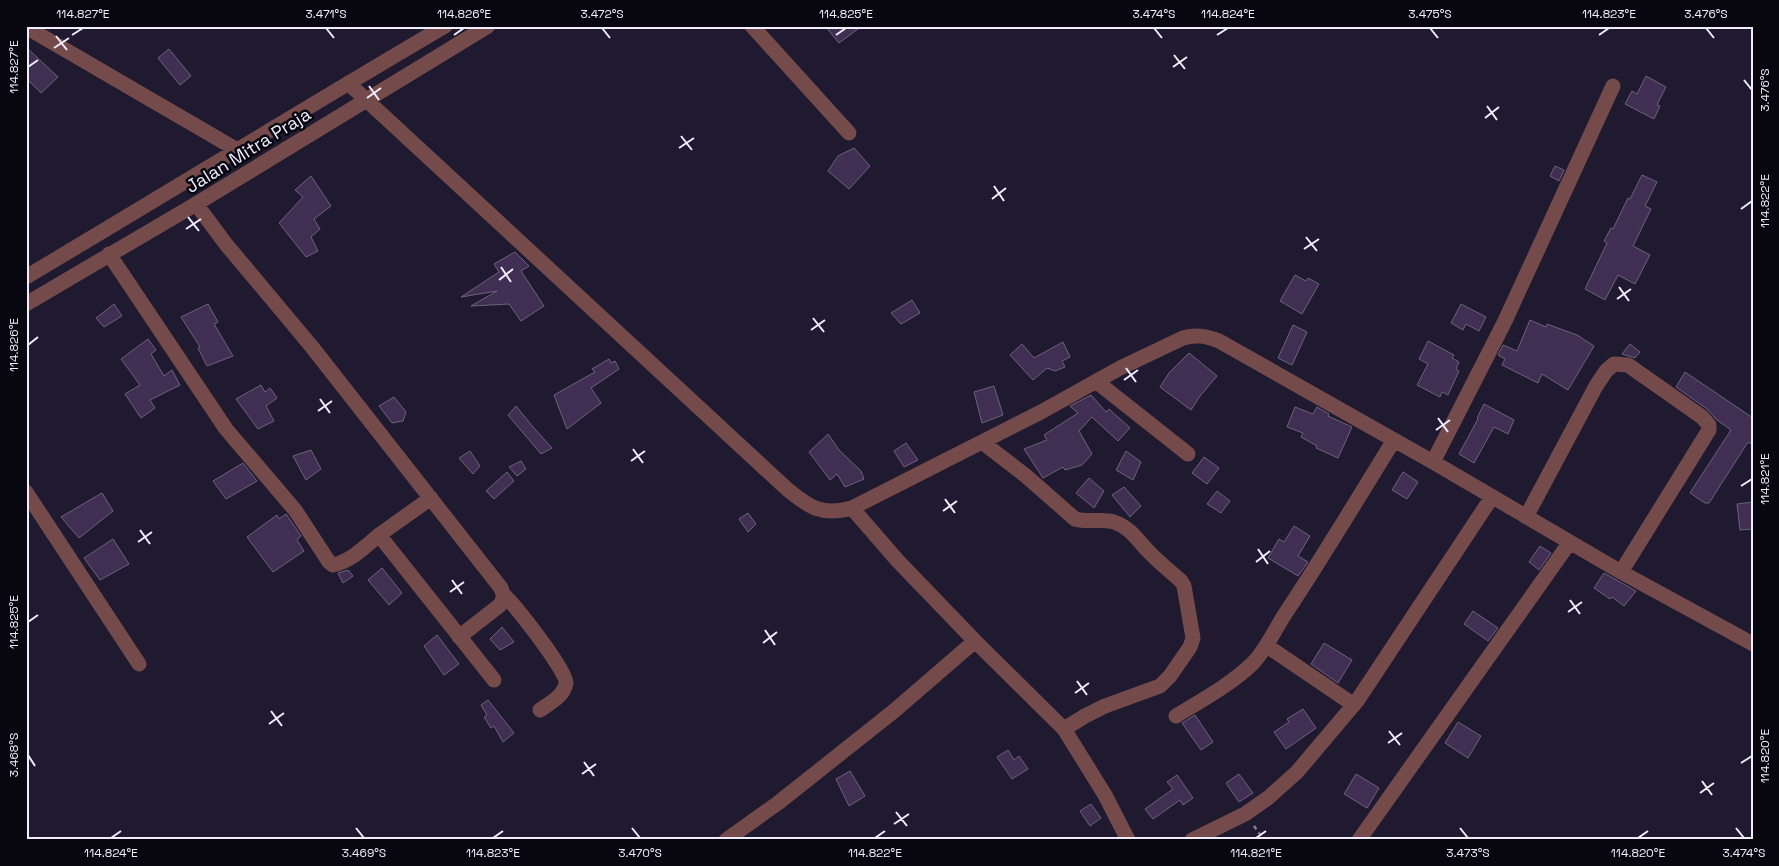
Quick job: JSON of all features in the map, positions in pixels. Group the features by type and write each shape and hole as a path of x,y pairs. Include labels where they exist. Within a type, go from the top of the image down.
{"street":[{"name":"Jalan Mitra Praja","path":"26,277 445,26"},
{"name":"Jalan Mitra Praja","path":"26,304 196,204 488,26"},
{"path":"752,26 848,133"},
{"path":"26,27 239,151"},
{"path":"348,83 787,489 817,510 839,512 852,508 1097,382 1120,368 1183,338 1192,335 1209,337 1433,462 1621,572 1753,644"},
{"path":"1433,462 1505,321 1614,86"},
{"path":"196,204 225,243 312,347 431,498 550,654 565,677 564,689 560,695 540,710"},
{"path":"109,254 226,429 295,510 329,562 333,565 341,563 357,554 379,535 431,498"},
{"path":"1526,517 1596,386 1614,364 1628,365 1702,417 1709,425 1709,430 1621,572"},
{"path":"1097,382 1188,454"},
{"path":"1176,716 1240,674 1253,663 1267,646 1394,440"},
{"path":"982,442 1026,476 1075,519 1114,521 1127,529 1184,586 1193,638 1190,647 1170,676 1160,686 1105,706 1064,729"},
{"path":"26,492 139,664"},
{"path":"1192,840 1246,814 1268,798 1297,772 1354,705 1492,497"},
{"path":"852,508 897,560 975,642 1064,729 1105,795 1128,840"},
{"path":"379,535 494,680"},
{"path":"1359,840 1570,542"},
{"path":"459,637 494,610 504,595"},
{"path":"726,840 778,803 878,724 975,642"},
{"path":"1267,646 1354,705"}],"path":[{"path":"1246,814 1264,840"}],"building":[{"path":"825,26 862,26 839,43"},
{"path":"26,47 58,77 41,93 26,78"},
{"path":"169,49 191,76 180,85 158,58"},
{"path":"1646,76 1666,87 1657,105 1660,106 1654,119 1625,104 1632,91 1637,94"},
{"path":"854,148 870,166 849,189 828,171 838,156"},
{"path":"1555,166 1564,170 1559,181 1550,176"},
{"path":"1642,175 1657,182 1645,206 1651,209 1633,246 1650,255 1635,284 1618,275 1605,300 1585,289 1607,243 1604,241 1611,228 1613,229"},
{"path":"311,176 331,206 314,219 320,229 311,237 318,251 306,257 279,223 303,197 295,190"},
{"path":"515,252 529,266 521,271 544,306 521,321 509,304 471,306 497,291 461,297 499,272 494,264"},
{"path":"1295,275 1306,281 1308,278 1319,284 1302,314 1280,301"},
{"path":"912,300 920,313 901,324 891,313"},
{"path":"114,304 122,316 104,327 96,318"},
{"path":"208,304 218,322 214,324 233,356 207,366 198,348 200,347 181,317"},
{"path":"1461,304 1486,317 1479,331 1466,324 1463,330 1451,323"},
{"path":"1530,320 1546,327 1547,324 1577,335 1594,346 1568,390 1542,374 1538,383 1502,365 1505,359 1498,355 1503,345 1517,351"},
{"path":"1293,325 1307,332 1292,365 1278,358"},
{"path":"148,339 156,350 151,354 164,376 172,370 180,385 150,400 155,408 141,418 125,394 140,385 121,359"},
{"path":"1428,341 1454,355 1452,358 1459,362 1456,369 1459,371 1448,395 1442,392 1440,397 1417,385 1428,364 1419,359"},
{"path":"1063,342 1070,357 1062,361 1065,367 1055,371 1047,368 1033,380 1010,355 1022,344 1034,358"},
{"path":"1630,344 1640,352 1635,358 1622,354"},
{"path":"1189,353 1217,376 1191,410 1160,387 1169,373"},
{"path":"609,359 611,363 615,361 619,369 591,388 601,403 567,429 554,395 595,372 592,369"},
{"path":"1685,372 1753,418 1753,445 1748,442 1709,503 1705,503 1690,493 1731,430 1717,420 1707,409 1676,387"},
{"path":"261,385 265,392 270,388 277,398 266,406 274,421 258,429 236,399"},
{"path":"994,386 1003,415 982,423 974,392"},
{"path":"1091,395 1106,412 1109,409 1130,428 1118,441 1092,417 1079,431 1092,454 1082,465 1065,470 1063,467 1043,478 1024,449 1047,440 1044,435 1078,413 1070,406"},
{"path":"394,397 406,412 403,421 392,423 379,406"},
{"path":"1484,404 1514,420 1508,434 1494,427 1474,463 1459,454"},
{"path":"516,406 552,448 541,454 508,415"},
{"path":"1295,407 1313,414 1317,407 1329,414 1328,416 1352,427 1338,458 1316,448 1317,446 1301,437 1303,433 1287,427"},
{"path":"828,434 839,450 861,471 864,479 845,487 837,474 830,480 809,452"},
{"path":"906,443 918,460 904,467 894,451"},
{"path":"311,450 321,469 306,480 293,456"},
{"path":"470,451 480,466 473,474 459,458"},
{"path":"1126,451 1141,462 1133,480 1116,470"},
{"path":"1204,457 1219,468 1207,484 1192,473"},
{"path":"521,461 526,469 517,476 509,467"},
{"path":"243,463 257,481 226,499 213,481"},
{"path":"507,472 514,481 494,499 486,491"},
{"path":"1403,472 1418,482 1407,499 1392,490"},
{"path":"1089,478 1104,491 1094,508 1076,493"},
{"path":"1124,487 1141,506 1130,517 1112,495"},
{"path":"1217,491 1230,501 1221,513 1207,504"},
{"path":"102,493 113,511 79,538 61,517"},
{"path":"1753,502 1753,529 1740,530 1737,504"},
{"path":"748,513 756,524 748,532 739,519"},
{"path":"286,514 301,536 297,540 304,551 273,572 247,537 277,515 279,519"},
{"path":"1294,526 1310,536 1298,556 1308,562 1298,576 1268,558 1279,539 1284,542"},
{"path":"113,539 129,564 100,580 84,558"},
{"path":"1540,546 1551,553 1539,570 1529,562"},
{"path":"382,568 402,593 389,605 368,580"},
{"path":"348,570 353,576 343,583 338,573"},
{"path":"1604,573 1636,591 1624,606 1612,597 1610,599 1594,588"},
{"path":"1473,611 1498,628 1488,641 1464,624"},
{"path":"502,627 514,642 500,650 490,639"},
{"path":"437,635 459,664 444,675 424,646"},
{"path":"1324,643 1352,660 1338,683 1311,664"},
{"path":"488,700 514,733 503,742 494,726 491,728 484,717 487,715 481,705"},
{"path":"1303,709 1316,728 1286,749 1274,732 1289,722 1287,719"},
{"path":"1195,715 1213,742 1201,750 1182,723"},
{"path":"1458,722 1481,736 1468,758 1445,743"},
{"path":"1008,750 1014,760 1019,756 1028,769 1012,779 997,757"},
{"path":"850,771 865,796 849,806 836,779"},
{"path":"1239,774 1253,793 1239,802 1226,783"},
{"path":"1356,774 1379,788 1367,808 1344,794"},
{"path":"1177,775 1193,798 1183,805 1180,800 1153,819 1145,809 1173,789 1167,782"},
{"path":"1091,804 1101,818 1090,826 1080,811"}]}
